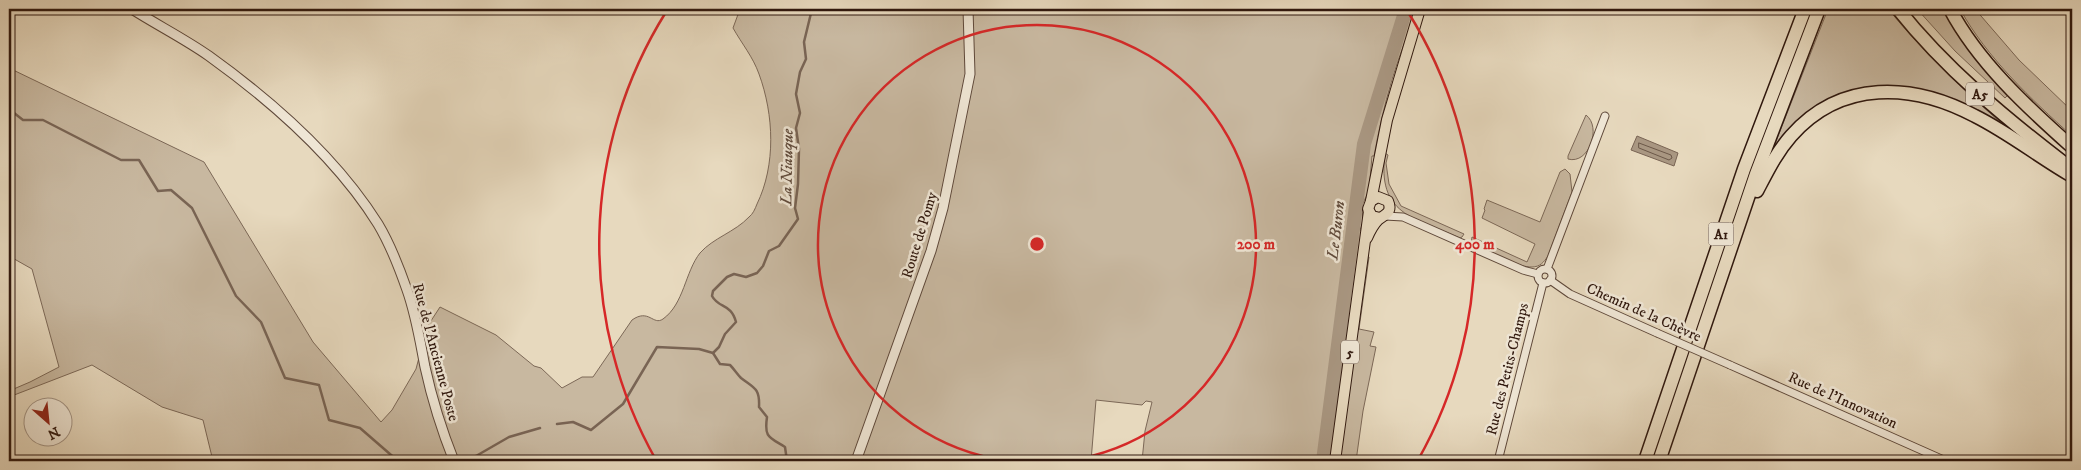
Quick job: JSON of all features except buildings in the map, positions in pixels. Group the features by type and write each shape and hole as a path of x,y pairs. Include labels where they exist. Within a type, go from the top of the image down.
{"highway":[{"name":"A1","path":"1645,461 1744,168 1805,9"},
{"name":"A1","path":"1658,461 1734,238 1779,112 1819,9"},
{"name":"A5","path":"1898,9 1936,52 1970,86 2020,129 2072,168"},
{"path":"1908,9 1941,47 1976,80 2072,158"},
{"name":"A5","path":"1950,9 1974,44 1999,75 2072,146"},
{"path":"1734,238 1772,162 1791,136 1804,123 1823,109 1849,97 1868,93 1908,92 1951,104 1985,121 2072,176"}],"main road":[{"path":"1380,157 1381,186 1390,210 1383,217 1372,216 1368,207 1371,201 1388,113 1420,9"},
{"path":"1371,201 1378,197 1388,202"},
{"name":"5","path":"1335,461 1369,212"},
{"name":"5","path":"1365,243 1370,231 1383,217"}],"street":[{"name":"Rue de l'Ancienne Poste","path":"132,9 208,55 261,96 321,152 364,204 390,246 406,288 416,320 444,437 454,461"},
{"name":"Route de Pomy","path":"856,461 931,251 944,208 970,74 968,9"},
{"path":"1547,270 1605,116"},
{"path":"1388,202 1403,218"},
{"path":"1383,217 1403,218 1524,270 1538,274"},
{"path":"1541,270 1547,270 1551,273 1546,282 1538,280 1538,274 1541,270"},
{"name":"Chemin de la Chèvre","path":"1546,282 1730,365"},
{"name":"Rue des Petits-Champs","path":"1498,461 1546,282"},
{"name":"Rue de l'Innovation","path":"1730,365 1946,461"}],"shaded area":[{"path":"740,9 1420,9 1404,43 1392,80 1374,156 1372,156 1369,191 1362,205 1363,222 1360,230 1362,231 1331,461 1142,461 1145,431 1152,402 1146,401 1142,405 1096,400 1091,461 213,461 203,420 162,407 92,365 9,397 9,391 59,367 32,269 9,256 9,68 204,162 313,342 381,422 392,410 416,369 427,327 440,307 496,335 534,366 541,368 562,388 582,377 593,377 632,320 647,316 659,321 670,313 680,297 691,269 700,253 711,243 737,227 753,213 763,189 767,173 771,140 768,106 757,68 733,28"},
{"path":"1828,9 1888,9 1950,76 2017,137 1960,105 1855,92 1771,154"},
{"path":"1917,9 1945,9 2010,93 2005,98 1955,51"},
{"path":"1960,9 1975,9 2019,60 2072,111 2072,136 1996,61"},
{"path":"1586,115 1591,121 1593,128 1591,144 1582,156 1568,159 1568,156"},
{"path":"1385,153 1388,155 1386,163 1389,184 1401,206 1464,234 1462,237 1460,238 1427,225 1402,211 1393,202 1387,189 1384,174"},
{"path":"1565,169 1570,174 1572,192 1548,256 1542,264 1526,267 1471,244 1472,237 1527,262 1535,244 1482,218 1487,200 1540,222 1560,172"},
{"path":"1367,256 1369,257 1359,329 1374,332 1370,346 1376,347 1363,411 1356,461 1339,461"}],"water":[{"path":"1637,136 1678,153 1674,166 1631,150"}],"waterway":[{"name":"La Niauque","path":"713,353 719,347 725,334 736,322 731,312 712,296 713,291 727,277 734,274 746,277 757,273 763,266 769,251 779,246 798,219 795,208 799,149 796,128 800,113 796,94 800,72 806,59 804,42 812,9"},
{"name":"Le Buron","path":"1323,461 1364,144 1406,9"},
{"path":"9,109 23,120 43,120 121,160 139,160 158,191 171,190 192,208 236,296 261,322 285,378 319,385 329,420 360,428 398,461"},
{"path":"557,424 573,422 591,430 623,404 657,347 699,349 713,353 720,364 730,365 741,378 755,389 759,407 767,417 767,433 771,439 785,447 787,461"},
{"path":"464,461 509,437 540,428"}]}
